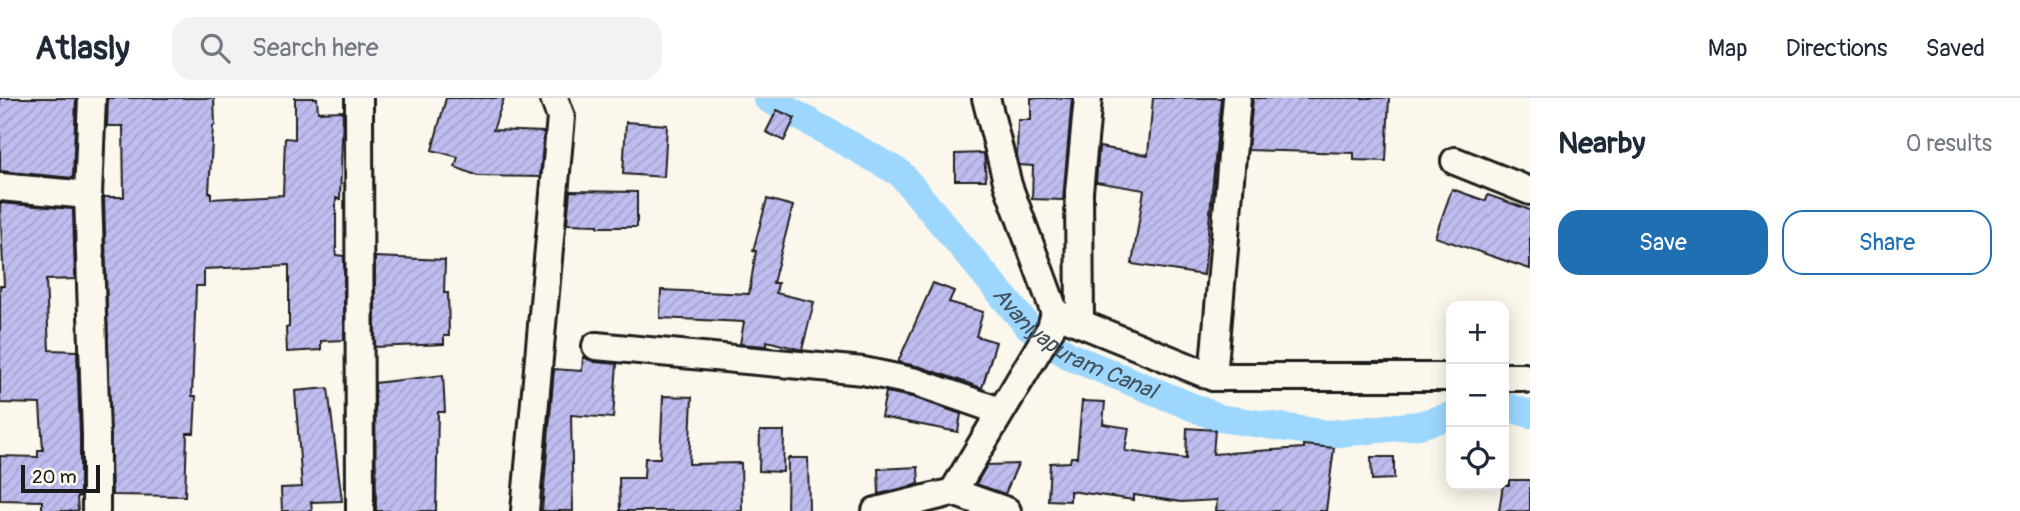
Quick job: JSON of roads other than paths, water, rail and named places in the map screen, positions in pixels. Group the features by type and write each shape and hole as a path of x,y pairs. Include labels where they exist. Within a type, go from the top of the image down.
{"street":[{"path":"92,98 88,195 96,422 96,511"},
{"path":"359,98 360,511"},
{"path":"525,511 561,117 554,98"},
{"path":"953,492 1053,320 1008,185 986,98"},
{"path":"1080,323 1079,192 1088,98"},
{"path":"1213,377 1237,98"},
{"path":"1455,161 1530,191"},
{"path":"0,187 88,195"},
{"path":"1053,320 1080,323 1213,377 1446,377"},
{"path":"596,346 863,371 916,382 1000,411"},
{"path":"1509,377 1530,379"},
{"path":"876,511 953,492 1007,511"}],"waterway":[{"name":"Avaniyapuram Canal","path":"767,98 900,173 1027,325 1069,356 1219,418 1329,434 1419,425 1446,417"},
{"name":"Avaniyapuram Canal","path":"1509,408 1530,414"}]}
